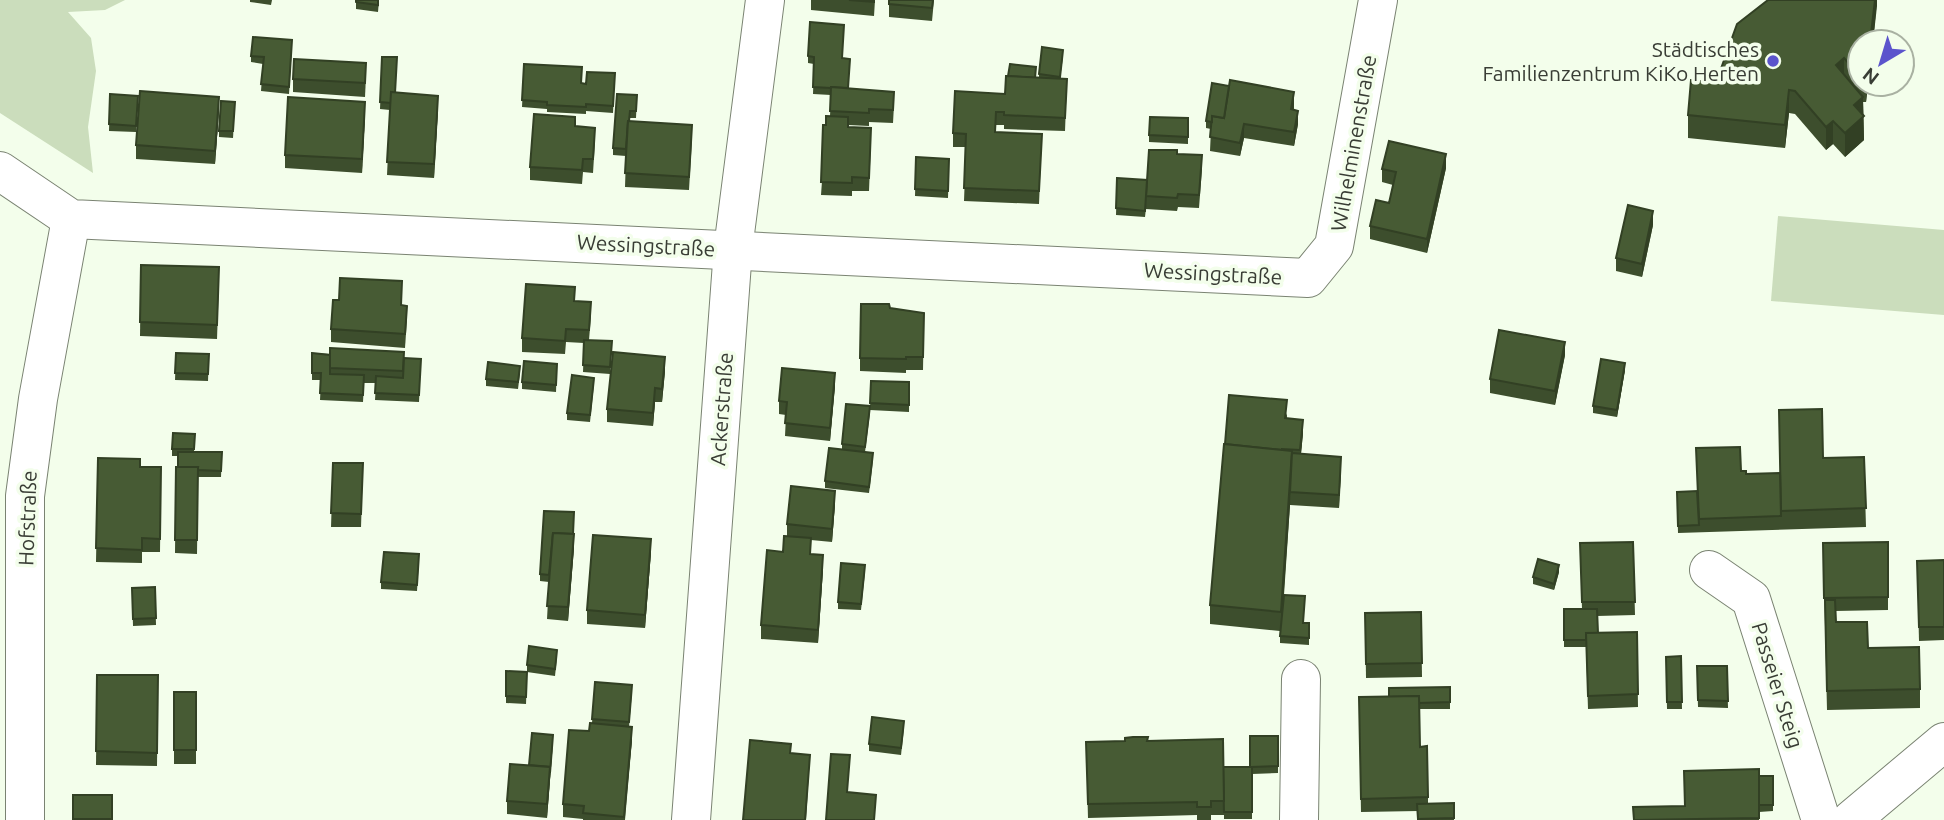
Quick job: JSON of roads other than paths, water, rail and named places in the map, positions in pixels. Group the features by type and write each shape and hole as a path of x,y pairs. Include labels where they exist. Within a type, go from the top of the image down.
{"street":[{"name":"Ackerstraße","path":"691,820 733,249 765,0"},
{"name":"Wilhelminenstraße","path":"1308,278 1334,246 1378,0"},
{"path":"0,171 71,219"},
{"name":"Wessingstraße","path":"71,219 1308,278"},
{"name":"Hofstraße","path":"25,820 25,496 38,399 71,219"},
{"name":"Passeier Steig","path":"1709,570 1751,598 1821,820"},
{"path":"1299,820 1301,679"},
{"path":"1852,820 1944,742"}],"place":[{"name":"Städtisches Familienzentrum KiKo Herten","path":"1773,61"}]}
